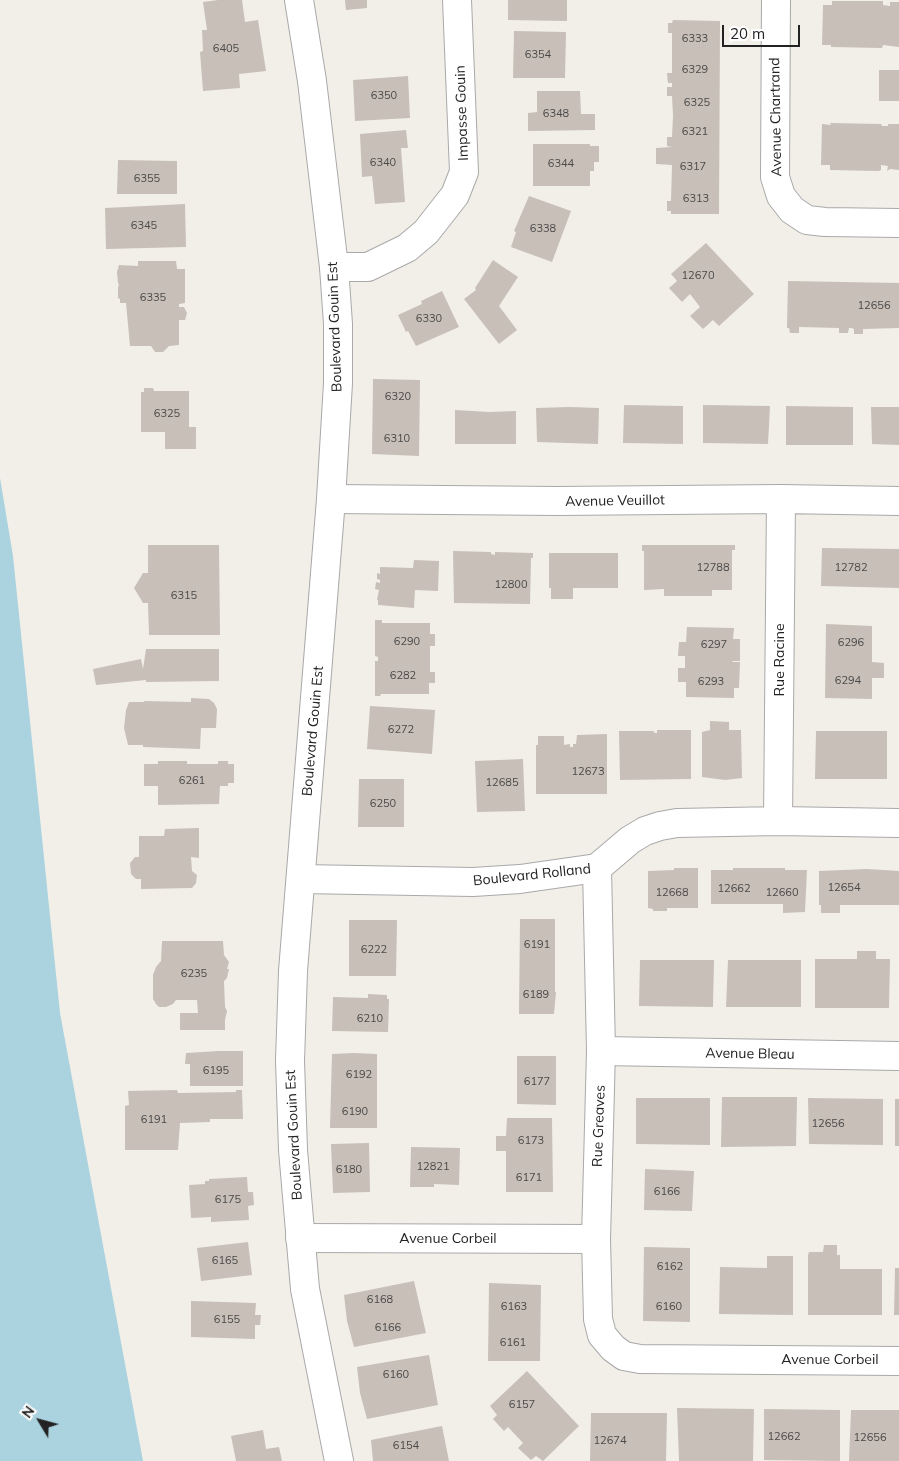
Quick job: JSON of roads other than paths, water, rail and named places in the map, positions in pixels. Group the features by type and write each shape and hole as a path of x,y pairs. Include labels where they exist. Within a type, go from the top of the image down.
{"street":[{"name":"Boulevard Gouin Est","path":"299,0 312,81 334,267 338,324 338,383 331,500 293,971 290,1060 293,1150 305,1289 339,1461"},
{"name":"Impasse Gouin","path":"334,267 368,267 407,248 426,232 455,195 464,172 457,0"},
{"name":"Avenue Chartrand","path":"776,0 775,177 781,196 792,210 807,220 899,224"},
{"name":"Avenue Veuillot","path":"331,500 558,502 781,499 899,501"},
{"name":"Rue Racine","path":"778,821 781,499"},
{"name":"Boulevard Rolland","path":"301,879 473,882 520,879 597,868 630,840 645,831 677,823 778,821 899,823"},
{"name":"Rue Greaves","path":"597,868 601,1051 596,1239 598,1319 602,1335 612,1348 624,1356 640,1359"},
{"name":"Avenue Bleau","path":"601,1051 899,1056"},
{"name":"Avenue Corbeil","path":"300,1238 596,1239"},
{"name":"Avenue Corbeil","path":"640,1359 899,1361"}],"water":[{"path":"0,478 13,556 60,1013 143,1461 0,1461"}]}
